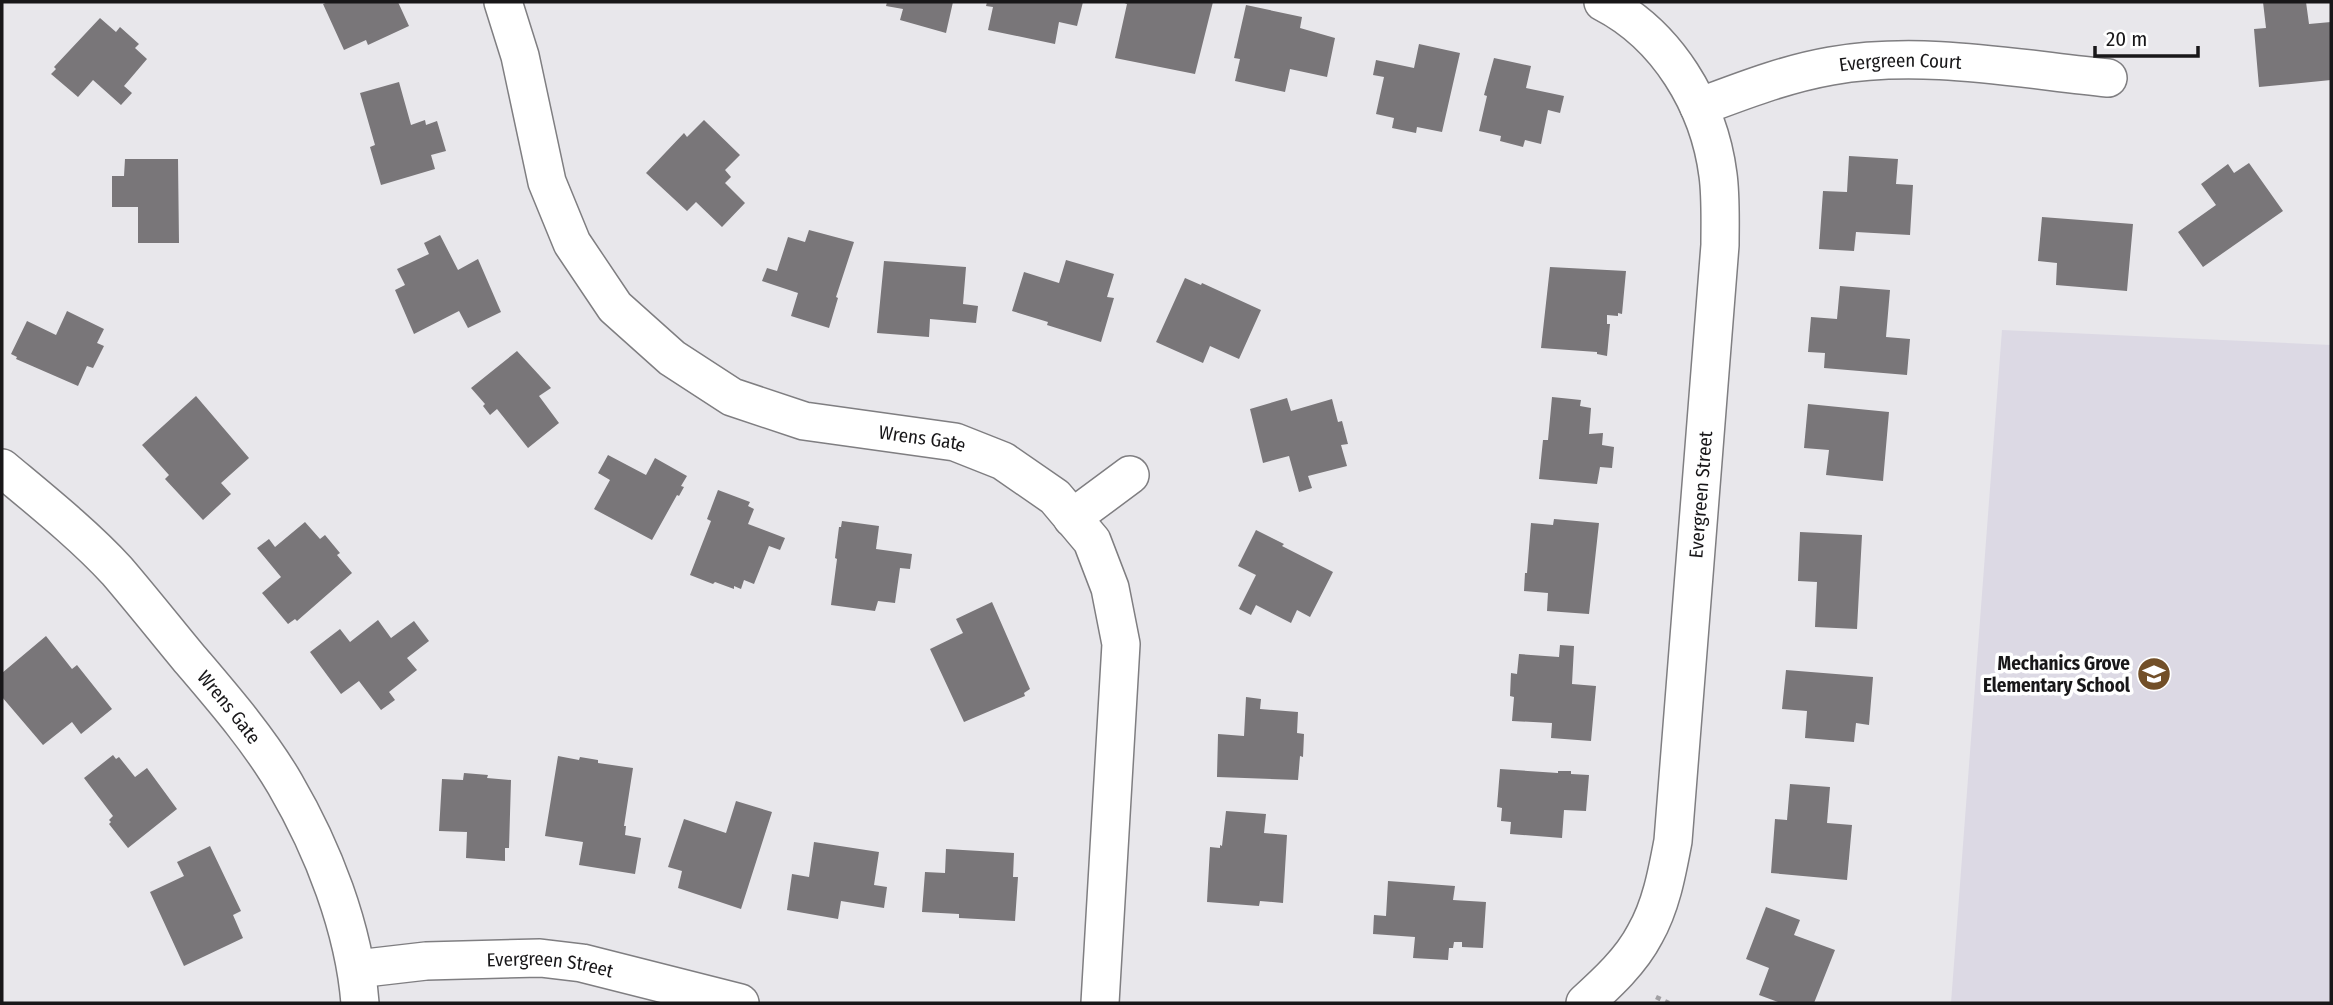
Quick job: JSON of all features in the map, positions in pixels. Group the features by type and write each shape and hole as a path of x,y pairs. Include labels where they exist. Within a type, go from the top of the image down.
{"street":[{"name":"Wrens Gate","path":"503,2 520,56 547,182 572,243 615,307 673,358 732,397 804,421 955,442 1003,461 1055,497 1092,541 1110,588 1121,644 1100,1003"},
{"name":"Evergreen Street","path":"1585,1003 1615,976 1645,935 1665,883 1673,841 1720,245 1718,176 1710,130 1686,79 1656,40 1615,8 1603,2"},
{"name":"Evergreen Court","path":"1699,107 1783,76 1834,65 1900,60 1959,62 2108,78"},
{"name":"Wrens Gate","path":"2,468 115,569 239,718 285,783 313,839 342,910 359,986"},
{"path":"1072,517 1130,475"},
{"name":"Evergreen Street","path":"359,986 426,961 540,958 582,963 740,1003"}],"path":[{"path":"1656,997 1669,1003"}],"shaded area":[{"name":"Mechanics Grove Elementary School","path":"2002,330 2331,345 2331,1003 1951,1003"}],"building":[{"path":"398,2 409,26 368,45 366,40 344,50 323,4"},
{"path":"887,2 953,2 946,33 900,20 903,9 886,6"},
{"path":"987,2 1083,2 1077,26 1059,22 1055,44 988,30 993,7 986,6"},
{"path":"1122,2 1213,2 1195,74 1115,58 1127,4"},
{"path":"2263,2 2306,2 2309,24 2331,22 2331,80 2259,87 2254,29 2266,28"},
{"path":"1246,5 1302,17 1300,28 1335,38 1327,77 1290,69 1285,92 1235,81 1240,59 1234,58"},
{"path":"100,18 116,32 120,27 139,44 135,48 147,59 124,86 132,93 121,105 93,80 78,97 51,74 56,69 54,67"},
{"path":"1419,44 1460,53 1442,132 1417,127 1416,133 1392,128 1394,118 1376,114 1384,77 1373,75 1376,60 1414,68"},
{"path":"1494,58 1531,66 1526,88 1564,96 1560,113 1548,110 1541,144 1525,140 1523,147 1500,141 1501,136 1479,131 1487,96 1484,95"},
{"path":"399,82 411,125 425,120 426,125 437,121 446,151 431,155 435,169 381,185 370,147 375,145 360,93"},
{"path":"704,120 740,155 725,170 731,177 725,183 745,203 722,227 696,202 687,211 646,173 684,133 687,137"},
{"path":"1849,156 1898,159 1896,184 1913,185 1910,235 1856,232 1854,251 1819,249 1823,191 1847,192"},
{"path":"125,159 178,159 179,243 138,243 138,207 112,207 112,176 124,176"},
{"path":"2249,163 2283,211 2203,267 2178,232 2216,205 2201,184 2228,164 2234,173"},
{"path":"2042,217 2133,224 2127,291 2056,285 2057,263 2038,261"},
{"path":"809,230 854,242 829,328 791,316 798,293 762,281 767,268 777,271 788,237 805,242"},
{"path":"440,235 458,270 478,259 501,312 468,328 459,311 414,334 395,290 405,285 397,269 429,254 424,243"},
{"path":"1066,260 1114,274 1107,297 1114,298 1101,342 1012,311 1024,272 1059,283"},
{"path":"884,261 966,267 963,304 978,306 976,323 930,319 929,337 877,333"},
{"path":"1550,267 1626,271 1622,314 1607,315 1607,324 1610,324 1607,356 1597,352 1541,348"},
{"path":"1185,278 1261,310 1239,359 1210,346 1203,363 1156,342"},
{"path":"1840,286 1890,290 1886,337 1910,339 1907,375 1824,368 1825,353 1808,352 1811,317 1837,319"},
{"path":"67,311 104,329 97,343 104,346 93,368 87,366 78,386 16,359 17,357 11,354 27,321 56,335"},
{"path":"517,351 551,388 539,396 559,423 528,448 497,409 490,415 483,406 485,404 471,388"},
{"path":"196,396 249,458 221,483 231,494 203,520 165,479 169,475 142,445"},
{"path":"1552,397 1581,400 1580,406 1591,408 1589,434 1603,433 1602,445 1614,447 1612,468 1600,467 1597,484 1539,479 1543,440 1548,440"},
{"path":"1287,398 1291,411 1332,399 1348,444 1341,445 1347,466 1308,476 1312,488 1299,492 1289,456 1263,463 1250,409"},
{"path":"1808,404 1889,412 1883,481 1826,475 1829,450 1804,448"},
{"path":"608,455 646,475 655,458 687,476 681,486 684,487 652,540 594,509 610,480 598,473"},
{"path":"718,490 750,502 748,506 754,509 748,524 785,538 780,550 769,546 754,584 744,580 741,589 715,582 713,584 690,575 711,521 707,519"},
{"path":"1554,519 1599,523 1589,614 1547,611 1548,593 1524,591 1531,523 1553,525"},
{"path":"842,521 879,526 876,549 912,554 910,569 900,568 895,603 878,601 875,611 831,605 839,527"},
{"path":"305,522 320,539 325,535 352,573 297,621 295,619 288,624 262,593 281,577 257,548 269,539 275,547"},
{"path":"1256,530 1333,572 1310,617 1297,610 1291,623 1256,605 1251,615 1239,609 1256,575 1238,566"},
{"path":"1800,532 1862,535 1857,629 1815,627 1817,582 1798,581"},
{"path":"992,602 1030,689 1024,693 1025,696 964,722 930,649 963,633 956,619"},
{"path":"378,620 391,638 414,621 429,641 407,658 417,670 389,692 395,700 381,710 359,681 341,694 310,652 340,629 350,642"},
{"path":"46,636 72,669 77,665 112,709 81,734 72,722 43,745 2,697 2,673"},
{"path":"1560,645 1574,646 1572,684 1596,686 1591,741 1551,738 1552,723 1512,721 1514,697 1510,696 1511,673 1517,674 1519,654 1559,657"},
{"path":"1786,670 1873,677 1869,725 1856,723 1854,742 1805,738 1807,711 1782,709"},
{"path":"1246,697 1261,699 1260,709 1298,712 1297,733 1304,734 1298,780 1217,777 1218,734 1244,736"},
{"path":"113,755 116,759 119,757 135,777 147,768 177,809 128,848 109,824 113,816 84,778"},
{"path":"558,756 579,760 580,757 598,760 598,763 633,768 624,826 625,835 641,838 635,874 579,865 583,842 545,836"},
{"path":"1500,769 1558,773 1571,771 1571,774 1589,775 1586,811 1564,810 1562,838 1510,834 1511,822 1501,821 1502,808 1497,807"},
{"path":"464,773 511,780 509,848 505,848 505,861 466,858 467,832 439,831 442,779 463,780"},
{"path":"1790,784 1830,787 1827,823 1852,825 1847,880 1771,873 1775,819 1787,820"},
{"path":"736,801 772,812 741,909 678,888 682,871 668,867 684,819 726,833"},
{"path":"1226,811 1266,814 1264,833 1287,835 1283,903 1260,901 1259,906 1207,902 1210,847 1222,846"},
{"path":"814,842 879,852 874,885 887,887 884,908 841,901 838,919 787,910 792,874 809,877"},
{"path":"210,846 241,911 233,915 243,938 184,966 150,892 184,876 177,862"},
{"path":"946,849 1014,853 1013,877 1018,877 1015,921 959,918 959,914 922,912 925,872 945,873"},
{"path":"1388,881 1455,886 1453,900 1486,902 1483,948 1462,947 1462,942 1454,942 1453,948 1449,948 1448,960 1413,958 1415,937 1373,934 1374,915 1386,916"},
{"path":"1766,907 1800,920 1794,935 1835,950 1814,1003 1781,1003 1759,995 1769,968 1746,959"}],"place":[{"name":"Mechanics Grove Elementary School","path":"2154,674"}]}
